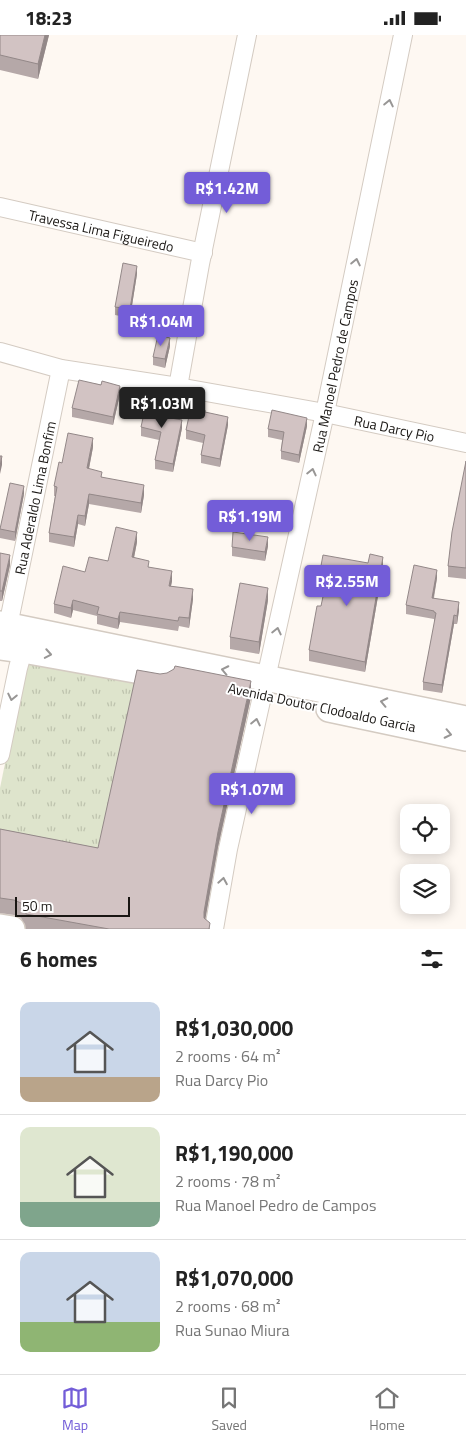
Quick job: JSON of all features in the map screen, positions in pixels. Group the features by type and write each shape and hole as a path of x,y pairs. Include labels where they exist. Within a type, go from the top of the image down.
{"main road":[{"name":"Avenida Doutor Clodoaldo Garcia","path":"8,637 141,670 264,686 466,719"},
{"name":"Avenida Doutor Clodoaldo Garcia","path":"264,686 466,737"},
{"path":"0,927 12,929"}],"street":[{"path":"178,387 247,35"},
{"name":"Rua Manoel Pedro de Campos","path":"214,929 228,849 325,413 403,35"},
{"name":"Travessa Lima Figueiredo","path":"0,207 203,253"},
{"name":"Rua Darcy Pio","path":"0,352 61,369 325,413 466,443"},
{"name":"Rua Aderaldo Lima Bonfim","path":"0,755 18,668 8,637 61,369"}],"green space":[{"path":"28,656 139,674 98,863 0,845 0,788"}],"building":[{"path":"0,35 45,35 38,64 0,55"},
{"path":"123,263 137,266 130,309 115,307"},
{"path":"158,335 170,338 165,359 153,357"},
{"path":"79,380 101,385 102,381 120,386 113,417 72,408"},
{"path":"148,395 164,398 160,416 182,420 173,464 155,460 161,432 141,427"},
{"path":"191,407 228,417 220,459 201,455 205,435 186,430"},
{"path":"272,410 307,418 299,455 281,451 284,432 268,429"},
{"path":"68,433 93,438 87,468 102,472 101,477 144,485 141,503 89,494 85,516 78,515 74,537 49,533 57,487 54,486 59,462 62,463"},
{"path":"466,461 466,568 448,566 452,532"},
{"path":"10,483 24,486 15,532 0,529"},
{"path":"116,527 137,532 132,557 149,561 148,567 172,571 169,586 193,589 189,618 179,617 178,621 120,612 118,619 97,614 99,607 73,600 71,608 54,604 63,566 85,572 89,557 108,561"},
{"path":"233,532 268,537 265,552 232,547"},
{"path":"0,553 10,555 2,591 0,591"},
{"path":"370,554 383,557 365,662 309,650 317,606 321,606 328,573 320,571 323,555 368,563"},
{"path":"414,565 437,570 432,598 459,602 457,616 454,615 442,685 423,682 436,613 406,605"},
{"path":"240,583 268,588 259,642 230,637"},
{"path":"175,666 251,681 218,832 204,912 204,918 210,923 209,929 109,929 26,914 25,908 21,903 0,898 0,829 98,848 137,670 160,674 167,673 174,669"}]}
